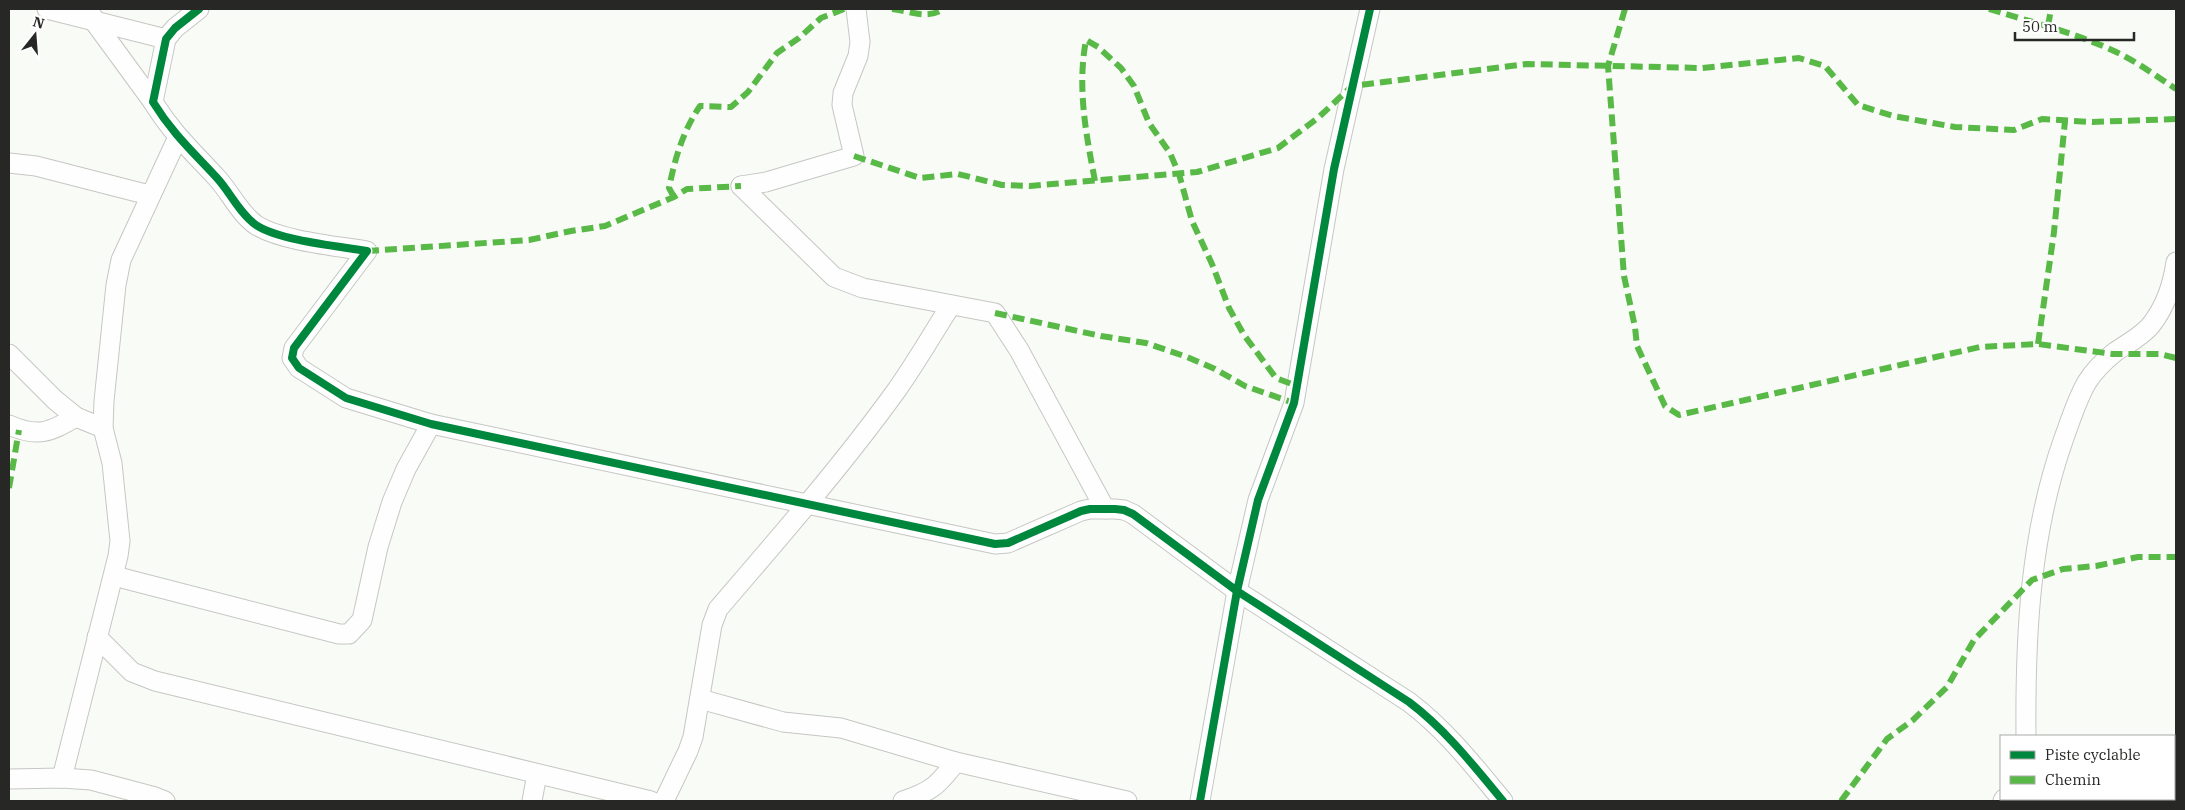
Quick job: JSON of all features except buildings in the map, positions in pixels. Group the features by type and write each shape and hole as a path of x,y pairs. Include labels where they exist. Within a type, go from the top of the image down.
{"street":[{"path":"47,9 94,15 166,39"},
{"path":"856,9 860,42 858,56 844,93 842,105 854,156 766,182 741,186 834,278 863,288 995,313 1019,350 1105,508"},
{"path":"1200,801 1237,591 1258,500 1294,403 1334,169 1370,9"},
{"path":"153,102 166,39 193,11"},
{"path":"94,15 178,138 217,179 256,225 286,236 367,251 294,348 292,358 299,368 346,398 431,424 995,544 1008,543 1081,511 1105,508 1124,510 1133,514 1237,591 1409,702 1446,734 1503,801"},
{"path":"62,778 114,576 120,540 112,463 102,428 113,307 121,260 149,195 178,138"},
{"path":"9,163 36,166 149,195"},
{"path":"2026,735 2027,658 2032,580 2054,468 2078,402 2087,383 2113,354 2151,325 2165,300 2174,277 2176,262"},
{"path":"664,801 688,751 693,736 712,625 718,609 807,504 897,389 951,304"},
{"path":"9,354 55,400 76,417 102,428"},
{"path":"9,425 19,430 40,434 56,429 76,417"},
{"path":"114,576 338,634 349,634 362,620 378,547 392,502 406,469 431,424"},
{"path":"97,637 132,672 143,678 651,801"},
{"path":"700,699 783,722 840,728 956,762 1127,801"},
{"path":"903,801 927,793 940,782 956,762"},
{"path":"532,801 538,774"},
{"path":"9,779 62,778 91,780 165,801"}],"marked path":[{"path":"674,197 669,188 677,155 684,135 700,106 731,107 748,92 777,53 799,38 821,18 844,9"},
{"path":"892,9 919,14 931,14 943,9"},
{"path":"1625,9 1608,66 1624,276 1635,327 1637,346 1665,406 1679,415 1980,347 2038,344 2113,354 2160,354 2176,358"},
{"path":"1989,9 2099,44 2130,59 2176,89"},
{"path":"2048,26 2051,9"},
{"path":"1095,181 1084,111 1082,76 1086,40 1098,47 1121,68 1134,86 1149,123 1170,153 1179,174 1192,221 1212,264 1229,308 1244,335 1276,378 1297,386"},
{"path":"854,156 920,178 958,174 1002,185 1030,186 1197,172 1278,148 1319,117 1352,86 1527,64 1702,68 1799,58 1825,66 1858,105 1893,116 1955,127 2014,130 2042,119 2092,122 2176,119"},
{"path":"2038,344 2054,232 2065,121"},
{"path":"367,251 529,240 605,226 674,197 687,189 741,186"},
{"path":"995,313 1101,336 1146,343 1215,369 1245,386 1294,403"},
{"path":"9,488 19,430"},
{"path":"1841,801 1887,739 1913,720 1947,687 1974,640 2032,580 2063,569 2096,566 2138,557 2176,557"}],"cycle path":[{"path":"199,9 175,28 166,39 153,102 175,133 222,184 245,215 256,225 267,231 294,239 367,251 294,348 292,358 299,368 346,398 431,424 995,544 1008,543 1081,511 1090,509 1124,510 1133,514 1237,591 1409,702 1447,736 1503,801"},
{"path":"1200,801 1237,591 1258,500 1294,403 1334,169 1370,9"}]}
